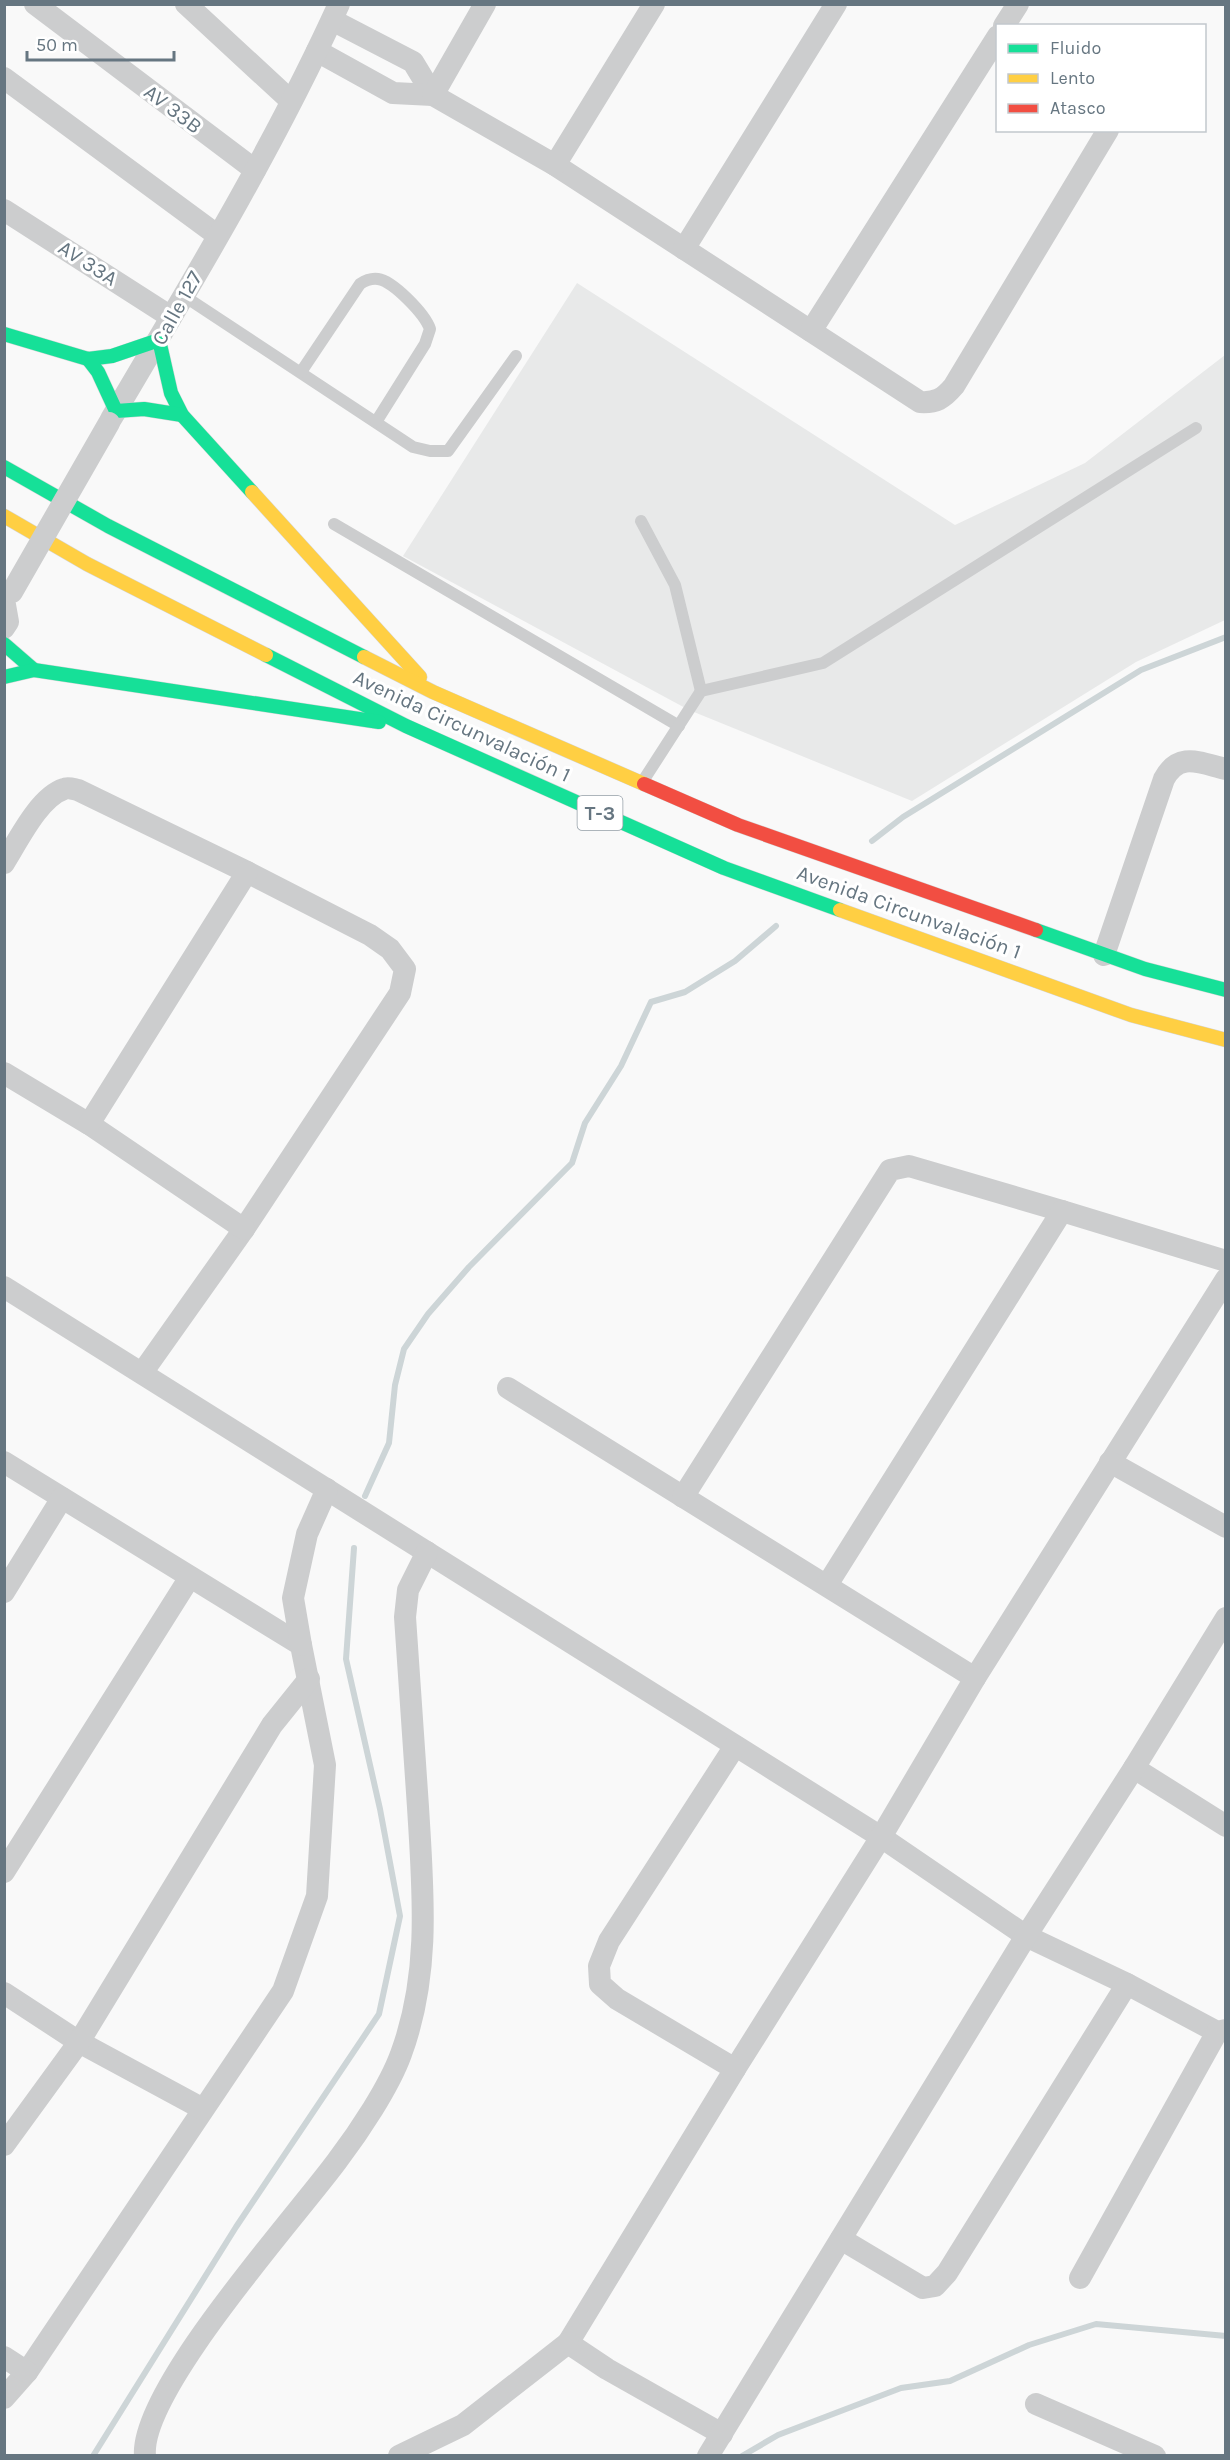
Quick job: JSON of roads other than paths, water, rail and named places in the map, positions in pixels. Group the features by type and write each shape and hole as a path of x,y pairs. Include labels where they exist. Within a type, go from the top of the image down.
{"main road":[{"path":"4,334 88,359 112,356 159,340 171,393 182,415 433,692"},
{"path":"88,359 98,372 112,417 144,409 182,415"},
{"name":"Avenida Circunvalación 1","path":"4,467 108,526 433,692 738,825 1144,969 1226,990"},
{"name":"Avenida Circunvalación 1","path":"4,516 87,564 406,726 724,868 1131,1015 1226,1041"},
{"path":"4,644 34,670"},
{"path":"4,677 34,670 406,726"}],"street":[{"name":"AV 33B","path":"34,4 255,170"},
{"path":"186,4 291,101"},
{"path":"433,96 485,4"},
{"path":"555,165 654,4"},
{"path":"684,249 836,4"},
{"path":"1005,24 1018,4"},
{"name":"Calle 127","path":"7,601 255,170 335,12"},
{"path":"335,12 413,62 433,96"},
{"path":"811,331 996,39"},
{"path":"317,51 393,93 433,96 555,165 920,402 931,403 944,398 954,386 1107,132"},
{"path":"4,78 217,235"},
{"name":"AV 33A","path":"4,210 171,317"},
{"path":"4,628 8,621 7,601"},
{"path":"1104,955 1170,767 1179,761 1189,761 1226,769"},
{"path":"4,863 42,805 54,794 66,788 78,790 370,935 390,949 405,969 400,993 243,1229 142,1373"},
{"path":"89,1124 247,872"},
{"path":"4,1072 89,1124 243,1229"},
{"path":"683,1497 890,1170 909,1166 1226,1261"},
{"path":"827,1585 1062,1211"},
{"path":"399,2456 463,2426 568,2343 735,2069 880,1838 975,1678 1226,1279"},
{"path":"4,1287 880,1838 1026,1936 1221,2031 1080,2278"},
{"path":"508,1388 975,1678"},
{"path":"4,1462 301,1644"},
{"path":"1110,1462 1226,1527"},
{"path":"4,2398 27,2372 283,1991 317,1896 325,1765 293,1598 308,1534 327,1489"},
{"path":"4,1592 62,1498"},
{"path":"145,2456 144,2445 151,2422 164,2393 187,2357 228,2300 338,2160 383,2090 401,2056 421,1974 425,1913 405,1617 408,1590 427,1552"},
{"path":"4,1872 190,1577"},
{"path":"708,2456 1026,1936 1134,1768 1226,1618"},
{"path":"4,2145 79,2042 272,1725 309,1679"},
{"path":"735,1746 609,1941 599,1966 600,1984 617,1999 735,2069"},
{"path":"1134,1768 1226,1826"},
{"path":"841,2239 923,2288 935,2286 947,2273 1127,1984"},
{"path":"4,1993 79,2042 203,2109"},
{"path":"568,2343 607,2369 722,2434"},
{"path":"4,2357 27,2372"},
{"path":"1036,2404 1155,2456"}],"lane":[{"path":"301,372 360,284 375,278 382,280 418,308 430,329 425,344 376,422"},
{"path":"184,296 413,447 430,451 448,451 516,356"},
{"path":"642,783 701,691 823,663 1196,428"},
{"path":"641,520 675,585 701,691"},
{"path":"334,524 679,726"}],"waterway":[{"path":"872,841 903,817 1141,670 1226,637"},
{"path":"365,1496 389,1443 395,1385 404,1349 428,1314 469,1267 572,1163 585,1123 621,1066 651,1002 685,992 735,961 776,926"},
{"path":"93,2456 236,2227 379,2014 400,1916 380,1809 346,1659 354,1548"},
{"path":"742,2456 778,2435 901,2388 950,2381 1029,2345 1096,2324 1226,2336"}]}
